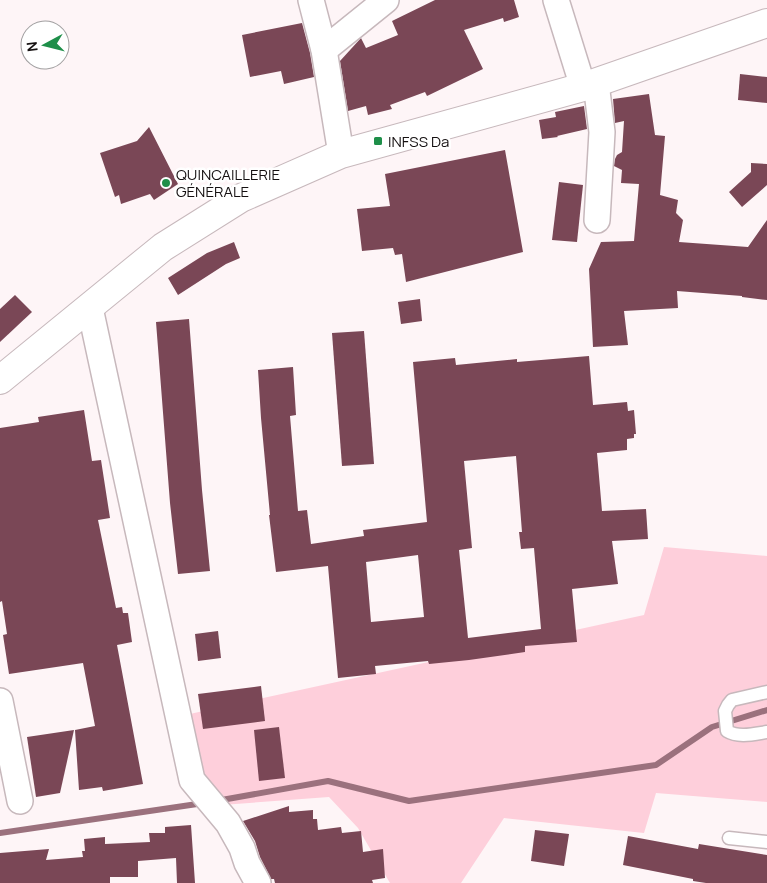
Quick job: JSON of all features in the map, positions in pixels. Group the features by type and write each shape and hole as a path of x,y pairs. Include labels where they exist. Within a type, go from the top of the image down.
{"street":[{"path":"311,0 324,50 341,154"},
{"path":"324,50 386,0"},
{"path":"556,0 590,85 602,132 597,220"},
{"path":"0,380 163,247 241,198 341,154 590,85 767,23"},
{"path":"90,308 192,780 228,823 258,883"},
{"path":"0,701 20,801"}],"lane":[{"path":"767,692 732,700 724,711 727,730 733,734 745,735 767,732"},
{"path":"729,838 767,842"}],"shaded area":[{"path":"664,547 767,556 767,802 656,793 644,833 504,818 461,883 390,883 358,828 329,797 222,805 190,781 176,717 644,615"}],"building":[{"path":"435,0 514,0 519,17 504,22 503,18 464,30 483,69 427,96 425,92 390,105 392,109 368,115 366,106 348,111 340,61 361,38 366,48 398,35 392,21"},
{"path":"302,23 314,77 284,84 281,71 250,77 242,35"},
{"path":"740,74 767,77 767,103 738,100"},
{"path":"649,94 655,135 665,136 660,195 678,200 676,213 683,220 679,242 748,247 767,220 767,300 677,291 678,308 624,311 628,345 593,347 589,269 601,242 634,241 639,184 621,183 622,170 614,166 617,155 622,152 624,121 615,123 613,99"},
{"path":"584,106 587,129 558,137 542,139 539,120 556,117 555,112"},
{"path":"149,127 178,184 154,200 150,194 121,204 119,195 115,197 100,153 137,141"},
{"path":"505,150 523,252 406,282 402,254 395,255 393,248 362,251 357,209 390,206 385,174"},
{"path":"751,163 767,164 767,185 742,207 729,192 751,172"},
{"path":"559,182 583,185 577,242 552,240"},
{"path":"234,242 240,258 226,264 178,295 168,278 207,253"},
{"path":"15,295 32,312 0,342 0,309"},
{"path":"420,299 422,321 401,324 398,302"},
{"path":"189,319 210,571 178,574 170,503 156,322"},
{"path":"364,331 374,464 342,466 332,333"},
{"path":"589,356 593,405 627,402 628,411 634,410 636,434 634,434 634,438 627,439 627,450 597,453 602,511 646,509 648,539 612,541 618,584 572,589 577,642 525,646 525,652 469,660 429,664 428,661 375,666 376,674 338,678 328,566 276,572 269,515 258,370 293,367 296,415 290,416 298,511 307,510 311,544 364,536 363,530 427,522 413,362 455,358 456,365 517,359 517,362","holes":["516,456 522,532 519,532 521,549 534,548 541,629 468,638 459,550 472,548 464,461","418,555 424,617 371,622 366,562"]},
{"path":"84,410 92,461 101,460 110,518 98,520 116,608 122,607 123,613 128,613 132,642 117,645 143,784 103,791 102,787 79,790 75,730 95,726 83,663 9,674 3,635 7,634 2,601 0,602 0,428 39,422 38,417"},
{"path":"218,631 221,658 198,661 195,634"},
{"path":"261,686 265,721 203,729 198,694"},
{"path":"279,727 285,778 259,781 254,730"},
{"path":"74,730 60,793 36,797 27,737"},
{"path":"289,806 289,812 313,810 313,819 317,819 318,830 341,827 342,833 361,831 363,852 383,849 385,878 372,880 373,883 275,883 274,879 271,879 260,857 255,841 243,821"},
{"path":"191,825 195,883 177,883 176,858 138,861 138,877 110,877 110,883 0,883 0,853 49,849 46,860 83,857 82,851 85,851 84,839 105,837 105,844 150,842 149,833 165,833 165,827"},
{"path":"535,830 569,834 564,866 531,861"},
{"path":"628,836 698,849 699,844 767,855 767,883 706,883 623,865"}],"waterway":[{"path":"216,801 328,781 409,801 656,765 712,727 767,710"},
{"path":"0,833 204,803"}],"place":[{"name":"INFSS Da","path":"378,141"},
{"name":"QUINCAILLERIE GÉNÉRALE","path":"166,183"}]}
